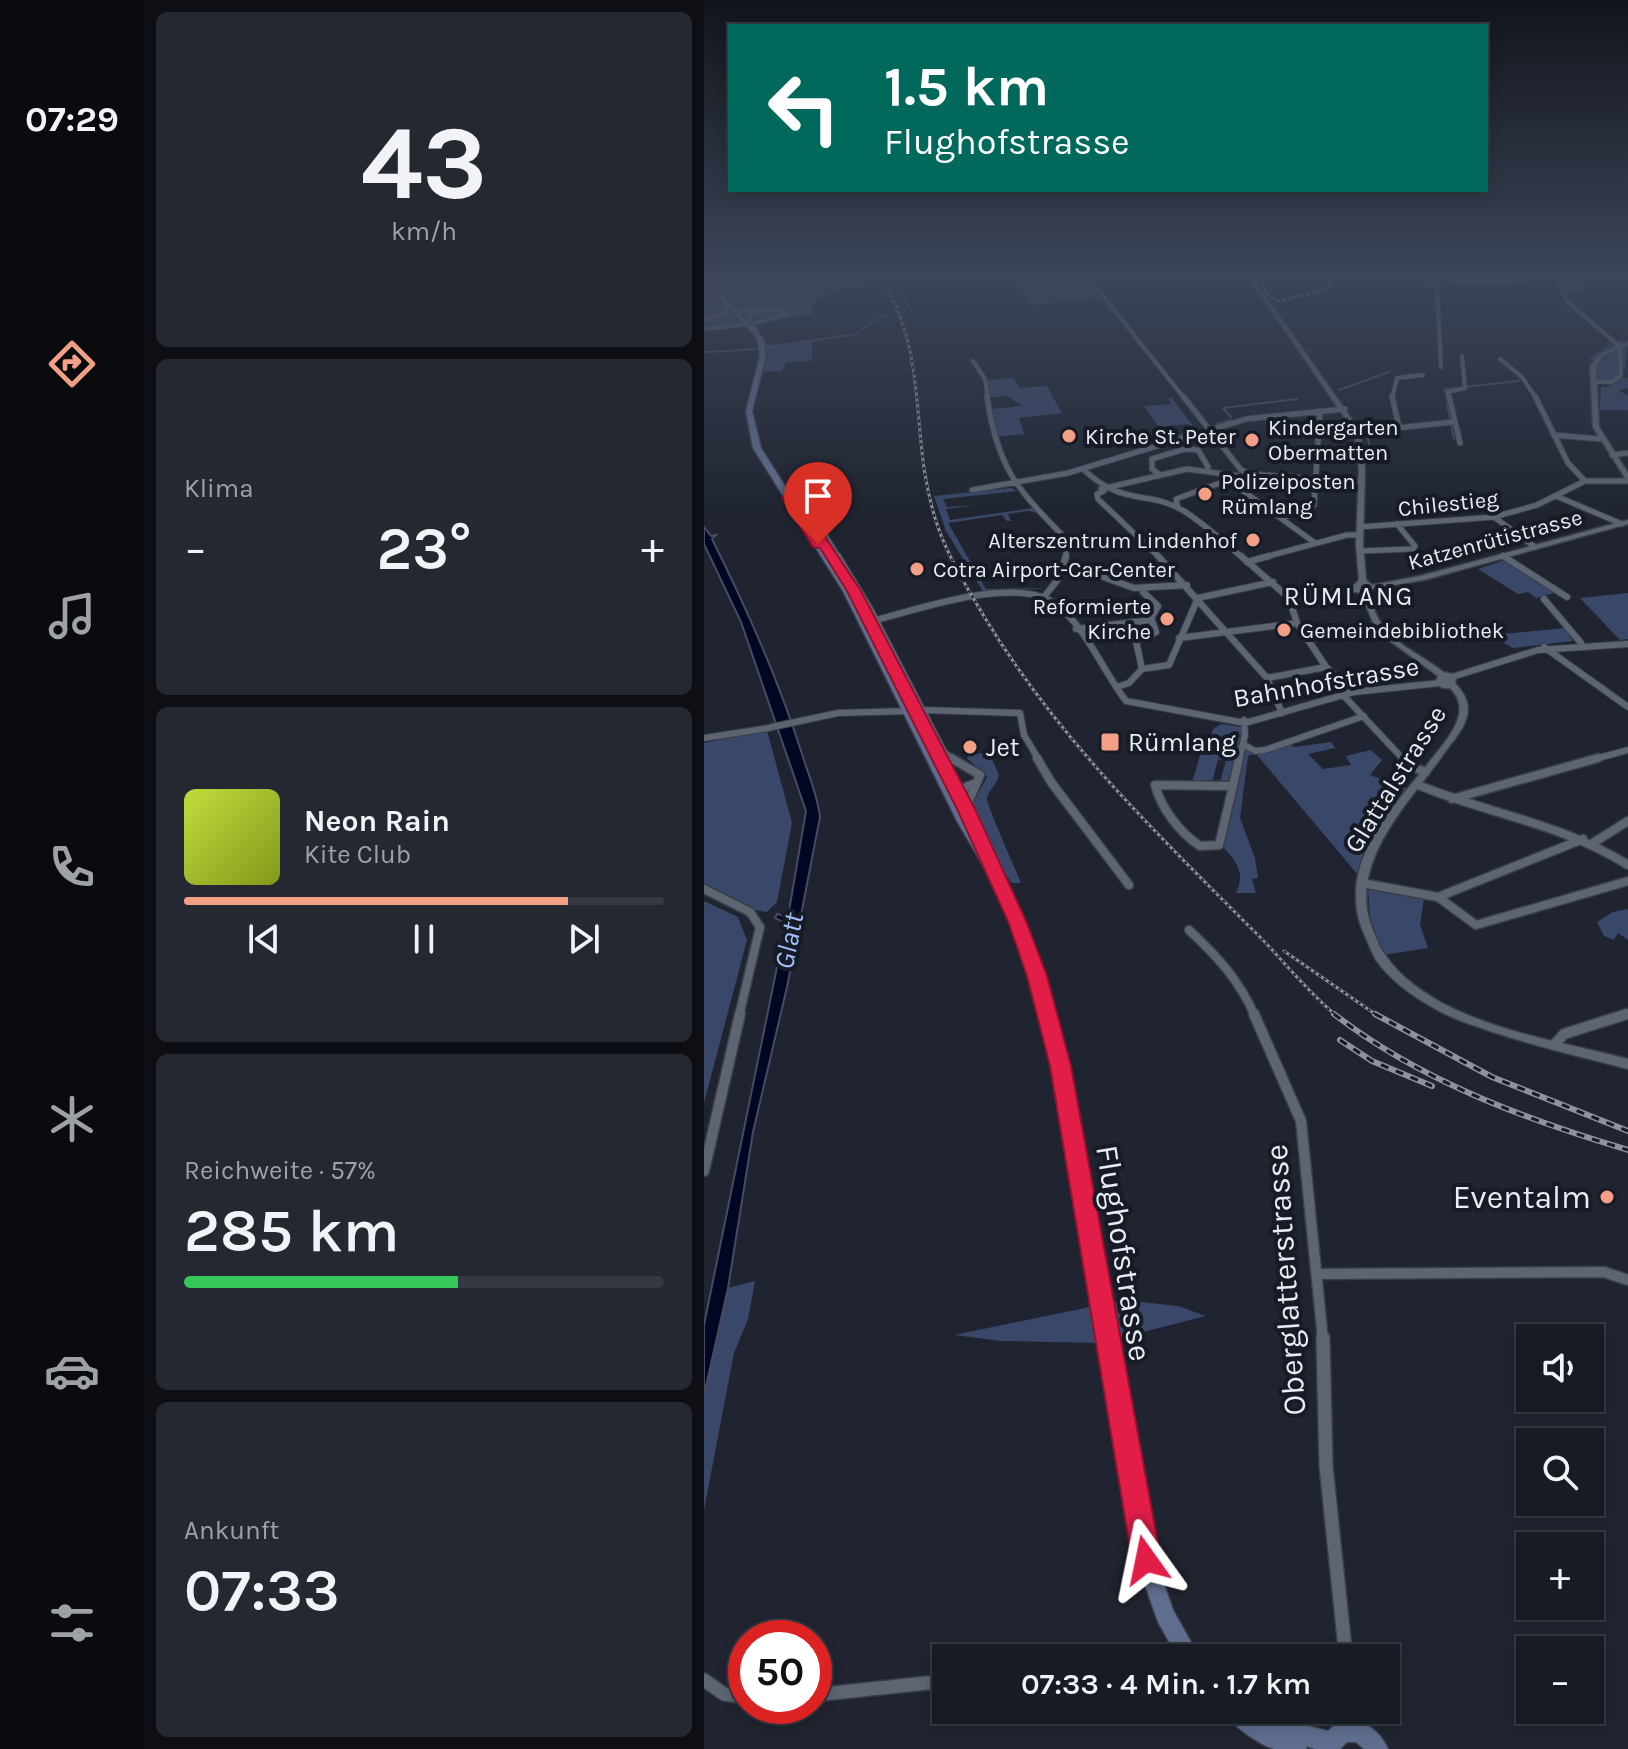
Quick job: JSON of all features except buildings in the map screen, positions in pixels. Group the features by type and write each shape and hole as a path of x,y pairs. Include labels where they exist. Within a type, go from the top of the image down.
{"main road":[{"name":"Flughofstrasse","path":"762,353 751,395 749,419 754,442 854,591 954,792 1032,960 1054,1037 1140,1531 1157,1595 1182,1644"},
{"name":"Flughofstrasse","path":"791,497 839,576 908,711 966,809 985,846 987,861"},
{"path":"1251,1724 1296,1749"},
{"path":"1283,1724 1328,1745 1350,1724"},
{"path":"1357,1724 1377,1749"}],"street":[{"path":"1147,353 1208,430 1247,473"},
{"path":"1305,353 1345,409 1357,432 1362,453 1359,551 1363,587 1369,611 1381,631 1307,639"},
{"path":"1440,353 1441,367"},
{"path":"1608,353 1596,360 1596,427 1600,439 1628,479"},
{"path":"1594,382 1612,382 1621,375 1620,353"},
{"path":"1460,443 1448,392 1466,388 1462,356"},
{"path":"1500,359 1527,381 1576,473 1585,481"},
{"path":"973,361 985,379 996,447 1015,484 1063,534 1068,544 1057,585 1044,597"},
{"path":"1399,427 1391,390 1395,381 1400,377 1423,375"},
{"path":"972,490 1083,469 1246,419 1345,409"},
{"path":"1282,518 1312,508 1318,479 1320,411"},
{"path":"1357,432 1454,422"},
{"path":"1554,435 1600,439"},
{"path":"1129,455 1150,460 1195,449 1208,467"},
{"path":"1612,455 1628,453"},
{"path":"1150,460 1159,474"},
{"path":"1239,476 1208,467 1159,474 1097,494 1098,499 1187,585 1229,633 1238,649 1267,678 1282,713"},
{"path":"1083,469 1102,490 1178,508 1273,582 1289,598 1297,623 1326,667 1354,692"},
{"path":"1178,508 1176,499 1247,473 1361,482"},
{"name":"Chilestieg","path":"1247,562 1397,524 1494,517 1531,507 1585,481 1628,479"},
{"path":"1228,480 1315,543"},
{"path":"1556,496 1625,523"},
{"path":"791,497 815,502 816,521 876,620 944,752 955,762 978,771 975,786 966,801 966,809"},
{"path":"1494,517 1535,547"},
{"name":"Katzenrütistrasse","path":"1363,587 1415,579 1625,523"},
{"path":"1359,551 1413,549 1415,546 1397,524"},
{"path":"1503,556 1567,597"},
{"path":"1064,563 1143,592 1158,606 1151,620 1156,632 1136,641 1142,669"},
{"path":"1198,598 1273,582"},
{"path":"1143,592 1187,585"},
{"path":"1289,598 1363,587"},
{"path":"876,620 997,594 1021,592 1044,597 1057,605 1117,687 1129,683 1142,669 1169,665 1198,598"},
{"path":"1544,599 1581,643"},
{"path":"1076,629 1151,620"},
{"path":"1179,638 1297,623"},
{"name":"Glattalstrasse","path":"1381,631 1461,693 1464,714 1375,845 1362,883 1361,901 1376,955 1401,984 1462,1017 1628,1064"},
{"name":"Bahnhofstrasse","path":"1117,687 1126,701 1245,721 1354,692 1446,680 1508,655 1544,646 1628,644"},
{"path":"1544,646 1628,707"},
{"path":"1267,678 1326,667"},
{"path":"1344,696 1409,766 1426,772"},
{"path":"889,710 899,705 901,698"},
{"path":"923,710 1020,713 1024,735 1051,782 1129,885"},
{"path":"704,738 838,713 908,711"},
{"path":"1243,744 1255,751 1364,716"},
{"path":"1233,786 1155,785 1165,808 1194,842 1208,847 1219,845 1243,744 1245,721"},
{"path":"1452,799 1628,750"},
{"path":"1418,785 1452,799 1583,839 1626,866"},
{"path":"954,792 975,786"},
{"path":"1593,843 1628,821"},
{"path":"1438,897 1583,839"},
{"path":"1362,883 1438,897 1471,924 1481,925 1628,881"},
{"path":"704,889 750,912 760,927 704,1171"},
{"name":"Oberglatterstrasse","path":"1189,930 1222,960 1241,985 1296,1107 1304,1137 1325,1359 1326,1466 1345,1644"},
{"path":"1555,1044 1564,1034 1628,1014"},
{"path":"1317,1274 1604,1272 1628,1280"},
{"path":"704,1680 728,1695"},
{"path":"832,1693 932,1682"}],"shaded area":[{"path":"764,353 812,353 812,361 786,362 782,371 761,372"},
{"path":"1598,353 1627,353 1625,369 1620,368 1620,374 1613,381 1596,380 1597,362 1588,360"},
{"path":"1621,377 1628,378 1628,388 1618,390 1628,396 1628,410 1600,410 1601,387 1608,387"},
{"path":"1013,378 1020,388 1047,386 1062,413 1019,418 1024,434 995,437 990,409 1022,406 1007,396 988,398 985,380"},
{"path":"1168,398 1172,398 1194,427 1188,424 1159,427 1144,406 1171,404"},
{"path":"1011,488 1017,491 943,499 947,507 978,505 946,509 950,520 1033,508 1037,513 1008,514 1011,521 1002,515 948,523 986,589 1048,588 984,593 946,531 934,496"},
{"path":"1505,560 1562,595 1554,593 1536,598 1528,592 1518,594 1478,569"},
{"path":"1628,593 1628,639 1620,640 1580,598"},
{"path":"1565,628 1573,641 1513,648 1491,635"},
{"path":"1221,724 1242,727 1243,735 1231,781 1219,785 1226,761 1218,759 1211,786 1191,786 1203,745 1208,746 1213,729"},
{"path":"767,730 792,823 777,902 767,912 754,910 704,886 704,743"},
{"path":"1331,742 1335,748 1308,754 1323,769 1351,765 1346,756 1371,750 1382,760 1370,775 1409,789 1359,876 1256,754 1290,743 1294,747"},
{"path":"1245,747 1253,754 1248,756 1240,818 1255,858 1258,878 1252,879 1256,893 1236,893 1240,873 1222,846"},
{"path":"989,752 999,775 988,795 988,803 1021,883 1012,883 1000,867 972,805 987,777 967,758"},
{"path":"1368,887 1424,898 1420,925 1428,948 1383,955 1370,919"},
{"path":"704,901 738,917 747,940 704,1103"},
{"path":"1628,909 1628,940 1618,933 1614,940 1604,936 1597,922 1613,912"},
{"path":"755,1281 748,1319 734,1353 704,1510 704,1395 728,1288"},
{"path":"1124,1300 1178,1306 1206,1316 1099,1343 1001,1341 954,1335"}],"water":[{"name":"Glatt","path":"704,527 711,536 716,535 712,539 772,670 812,784 820,817 787,987 753,1132 728,1288 704,1395 704,1325 786,923 775,918 777,914 788,917 806,811 741,622 704,544"}],"waterway":[{"path":"1339,390 1389,372"},
{"path":"1450,420 1445,389 1519,381"},
{"path":"1231,417 1223,408 1297,399"},
{"path":"1217,424 1231,420"},
{"path":"1451,425 1454,439"},
{"path":"1169,439 1189,432"},
{"path":"1367,434 1370,450"}],"railway":[{"path":"910,353 923,461 938,527 953,562 1013,662 1111,784 1337,1016"},
{"path":"1284,951 1375,1014"},
{"path":"1334,1014 1402,1059 1475,1096 1628,1150"},
{"path":"1375,1014 1492,1077 1628,1131"},
{"path":"1340,1040 1372,1061 1432,1086"}],"place":[{"name":"Kirche St. Peter","path":"1069,436"},
{"name":"Kindergarten Obermatten","path":"1252,440"},
{"name":"Polizeiposten Rümlang","path":"1205,494"},
{"name":"Alterszentrum Lindenhof","path":"1253,540"},
{"name":"Cotra Airport-Car-Center","path":"917,569"},
{"name":"Reformierte Kirche","path":"1167,619"},
{"name":"Gemeindebibliothek","path":"1284,630"},
{"name":"Rümlang","path":"1110,742"},
{"name":"Jet","path":"970,747"},
{"name":"Eventalm","path":"1607,1197"}],"district":[{"name":"RÜMLANG","path":"1349,596"}],"route":[{"path":"818,544 788,498 792,495 854,591 985,846 987,861 1017,921 1037,976 1060,1066 1102,1323 1146,1560"}]}
